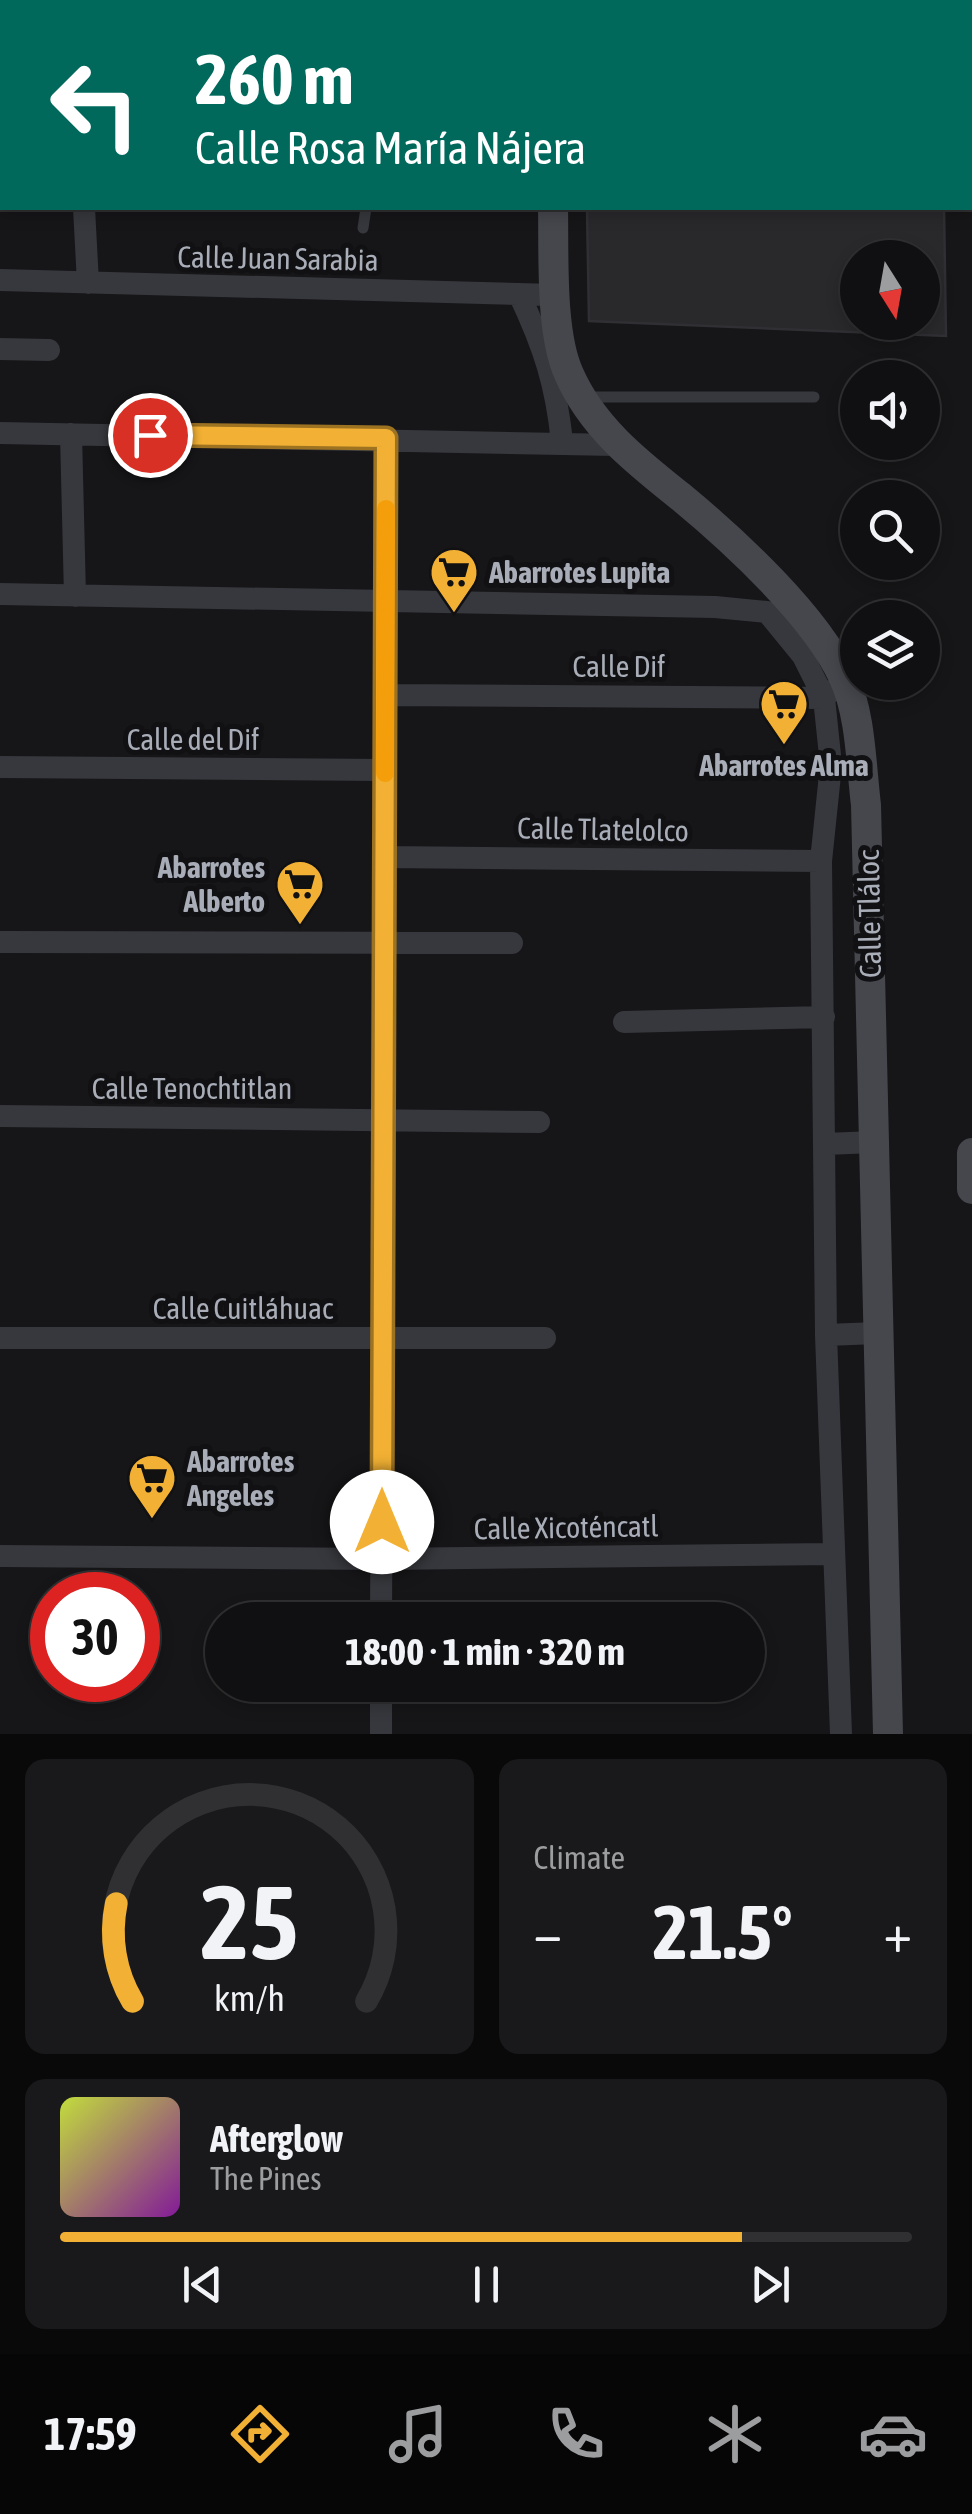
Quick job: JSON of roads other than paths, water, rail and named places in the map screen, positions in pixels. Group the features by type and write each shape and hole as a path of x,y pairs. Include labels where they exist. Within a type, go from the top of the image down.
{"street":[{"path":"84,210 88,283"},
{"name":"Calle Tláloc","path":"553,210 555,295 566,370 581,398 616,445 715,526 814,630 834,688 821,861 826,1335 841,1734"},
{"name":"Calle Juan Sarabia","path":"0,280 555,295"},
{"path":"519,294 546,351 557,394 562,442"},
{"path":"0,349 49,350"},
{"path":"0,432 616,445"},
{"path":"71,434 75,596"},
{"path":"381,1602 386,438"},
{"path":"0,594 386,601"},
{"name":"Calle Tláloc","path":"386,601 715,607 767,612 853,710 866,806 888,1734"},
{"name":"Calle Dif","path":"386,695 834,688"},
{"name":"Calle del Dif","path":"0,768 385,770"},
{"name":"Calle Tlatelolco","path":"385,857 821,861"},
{"path":"0,942 512,943"},
{"path":"624,1022 824,1017"},
{"name":"Calle Tenochtitlan","path":"0,1116 539,1122"},
{"path":"825,1144 874,1142"},
{"path":"972,1153 972,1189"},
{"path":"826,1335 876,1333"},
{"name":"Calle Cuitláhuac","path":"0,1338 545,1338"},
{"name":"Calle Xicoténcatl","path":"0,1556 382,1559 832,1554"},
{"path":"381,1702 381,1734"}],"lane":[{"path":"363,228 366,210"},
{"path":"581,398 814,398"}],"place":[{"name":"Abarrotes Lupita","path":"454,614"},
{"name":"Abarrotes Alma","path":"784,746"},
{"name":"Abarrotes Alberto","path":"300,926"},
{"name":"Abarrotes Angeles","path":"152,1520"}]}
